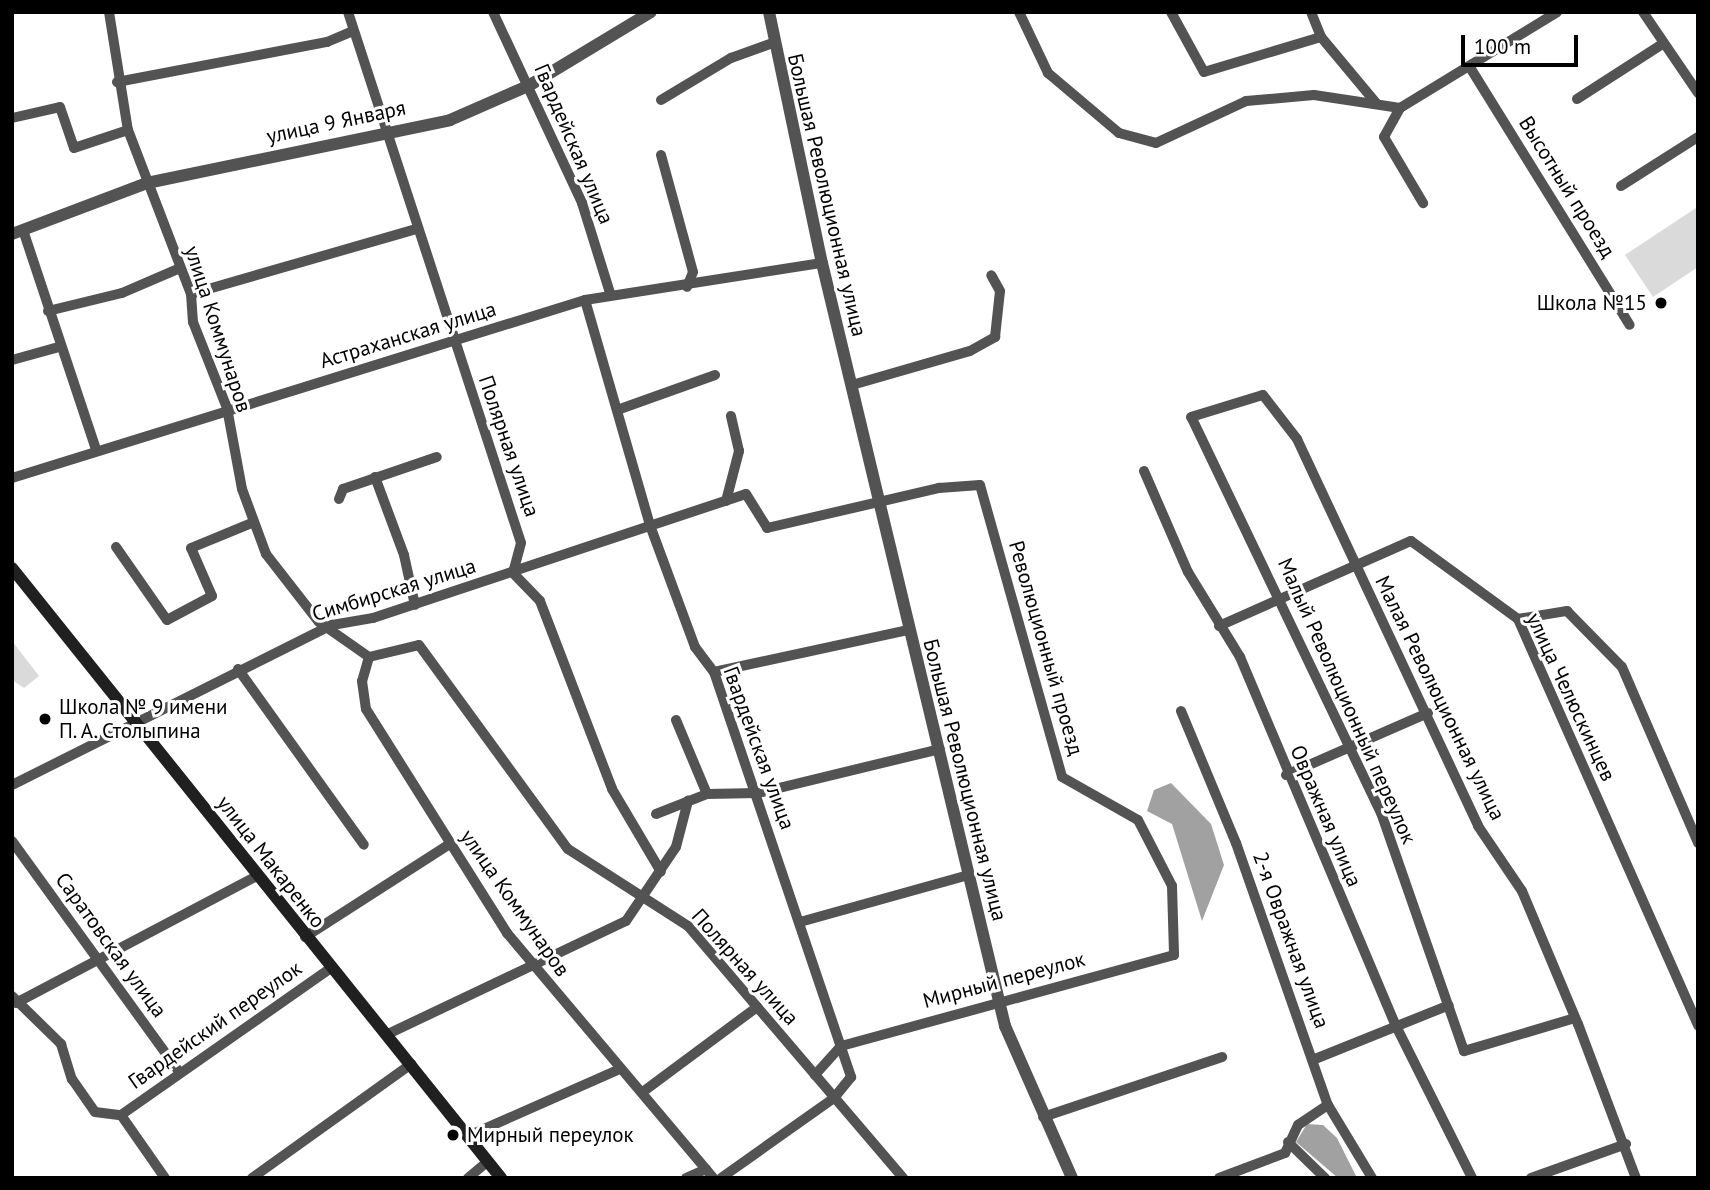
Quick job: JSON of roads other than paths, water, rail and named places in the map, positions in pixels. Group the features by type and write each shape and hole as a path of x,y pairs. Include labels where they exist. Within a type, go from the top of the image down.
{"main road":[{"name":"улица Макаренко","path":"12,568 305,937 390,1033 411,1064 501,1178"}],"street":[{"name":"улица Коммунаров","path":"109,12 117,82 128,130 191,294 203,355 227,408 254,522 266,554 319,622 332,625 369,657 362,681 366,709 450,844 532,968 620,1069 644,1091 713,1178"},
{"name":"Полярная улица","path":"348,12 416,229 521,543 513,573"},
{"name":"Гвардейская улица","path":"493,12 530,85 582,203 610,293"},
{"name":"улица 9 Января","path":"18,232 148,183 384,130 450,120 530,85 651,12"},
{"name":"Большая Революционная улица","path":"769,12 773,43 822,264 968,875 1001,1000 1043,1117 1070,1177"},
{"path":"1019,12 1048,73 1119,132 1156,144 1246,101 1314,95 1400,108"},
{"path":"1171,12 1204,72 1321,37"},
{"path":"1311,12 1321,37 1376,103"},
{"path":"1423,203 1384,137 1400,108 1471,69 1557,12"},
{"path":"1643,12 1698,93"},
{"path":"117,82 327,42 353,31"},
{"path":"661,100 731,58 773,43"},
{"path":"1577,99 1664,43"},
{"name":"Высотный проезд","path":"1471,69 1630,325"},
{"path":"12,118 60,107 74,148 128,130"},
{"path":"1621,186 1698,137"},
{"path":"661,155 693,272 687,287"},
{"path":"191,294 416,229"},
{"path":"18,232 96,449"},
{"name":"Астраханская улица","path":"12,478 227,408 610,293 687,287 822,264"},
{"path":"48,311 122,293 180,268"},
{"path":"852,385 970,351 995,337 999,291 991,275"},
{"name":"Гвардейская улица","path":"585,300 620,409 652,528 695,647 714,672 758,793 851,1077 834,1098"},
{"path":"12,360 59,347"},
{"path":"620,409 715,375"},
{"name":"Малая Революционная улица","path":"1263,396 1297,439 1428,713 1478,827 1522,891 1626,1144 1636,1178"},
{"name":"Малый Революционный переулок","path":"1263,396 1191,417 1282,598 1347,748 1382,815 1464,1051 1575,1018"},
{"path":"726,501 739,451 731,416"},
{"path":"339,499 343,489 437,457"},
{"name":"Овражная улица","path":"1144,471 1219,626 1240,657 1286,775 1397,1028 1472,1178"},
{"path":"375,477 404,555 415,605"},
{"name":"Революционный проезд","path":"881,505 939,488 979,485 1062,777 1138,820 1172,886 1174,955"},
{"name":"Симбирская улица","path":"12,785 134,719 332,625 415,605 652,528 746,494 767,528 881,505"},
{"path":"116,547 167,620 212,596 191,548 254,522"},
{"name":"улица Челюскинцев","path":"1219,626 1411,541 1518,619 1698,1026"},
{"path":"513,573 540,601 612,789 661,872"},
{"path":"1518,619 1567,611 1622,667 1698,843"},
{"path":"714,672 908,630"},
{"name":"Полярная улица","path":"369,657 419,645 464,700 536,809 568,849 688,926 903,1178"},
{"path":"238,669 364,845"},
{"name":"2-я Овражная улица","path":"1181,711 1315,1059 1328,1105 1371,1178"},
{"path":"1286,775 1428,713"},
{"path":"676,720 707,794"},
{"path":"656,814 707,794 758,793 940,749"},
{"path":"390,1033 625,922 644,898 676,847 688,802"},
{"name":"Саратовская улица","path":"12,841 179,1072"},
{"name":"Гвардейский переулок","path":"305,937 450,844"},
{"path":"800,922 968,875"},
{"path":"165,1178 121,1115 95,1112 72,1079 61,1044 14,999 100,962 257,876"},
{"name":"Мирный переулок","path":"841,1046 1001,1000 1174,955"},
{"name":"Гвардейский переулок","path":"121,1115 331,968"},
{"path":"1315,1059 1449,1005"},
{"path":"644,1091 757,1007"},
{"path":"815,1075 841,1046"},
{"path":"1043,1117 1222,1057"},
{"path":"252,1178 411,1064"},
{"path":"468,1136 620,1069"},
{"path":"720,1178 834,1098"},
{"path":"1219,1178 1285,1153 1298,1125 1328,1105"},
{"path":"1288,1142 1325,1178"},
{"path":"1531,1178 1626,1144"},
{"path":"468,1178 488,1161"},
{"path":"686,1178 706,1169"}],"place":[{"name":"Школа №15","path":"1661,303"},
{"name":"Школа № 9 имени П. А. Столыпина","path":"45,719"},
{"name":"Мирный переулок","path":"453,1135"}]}
